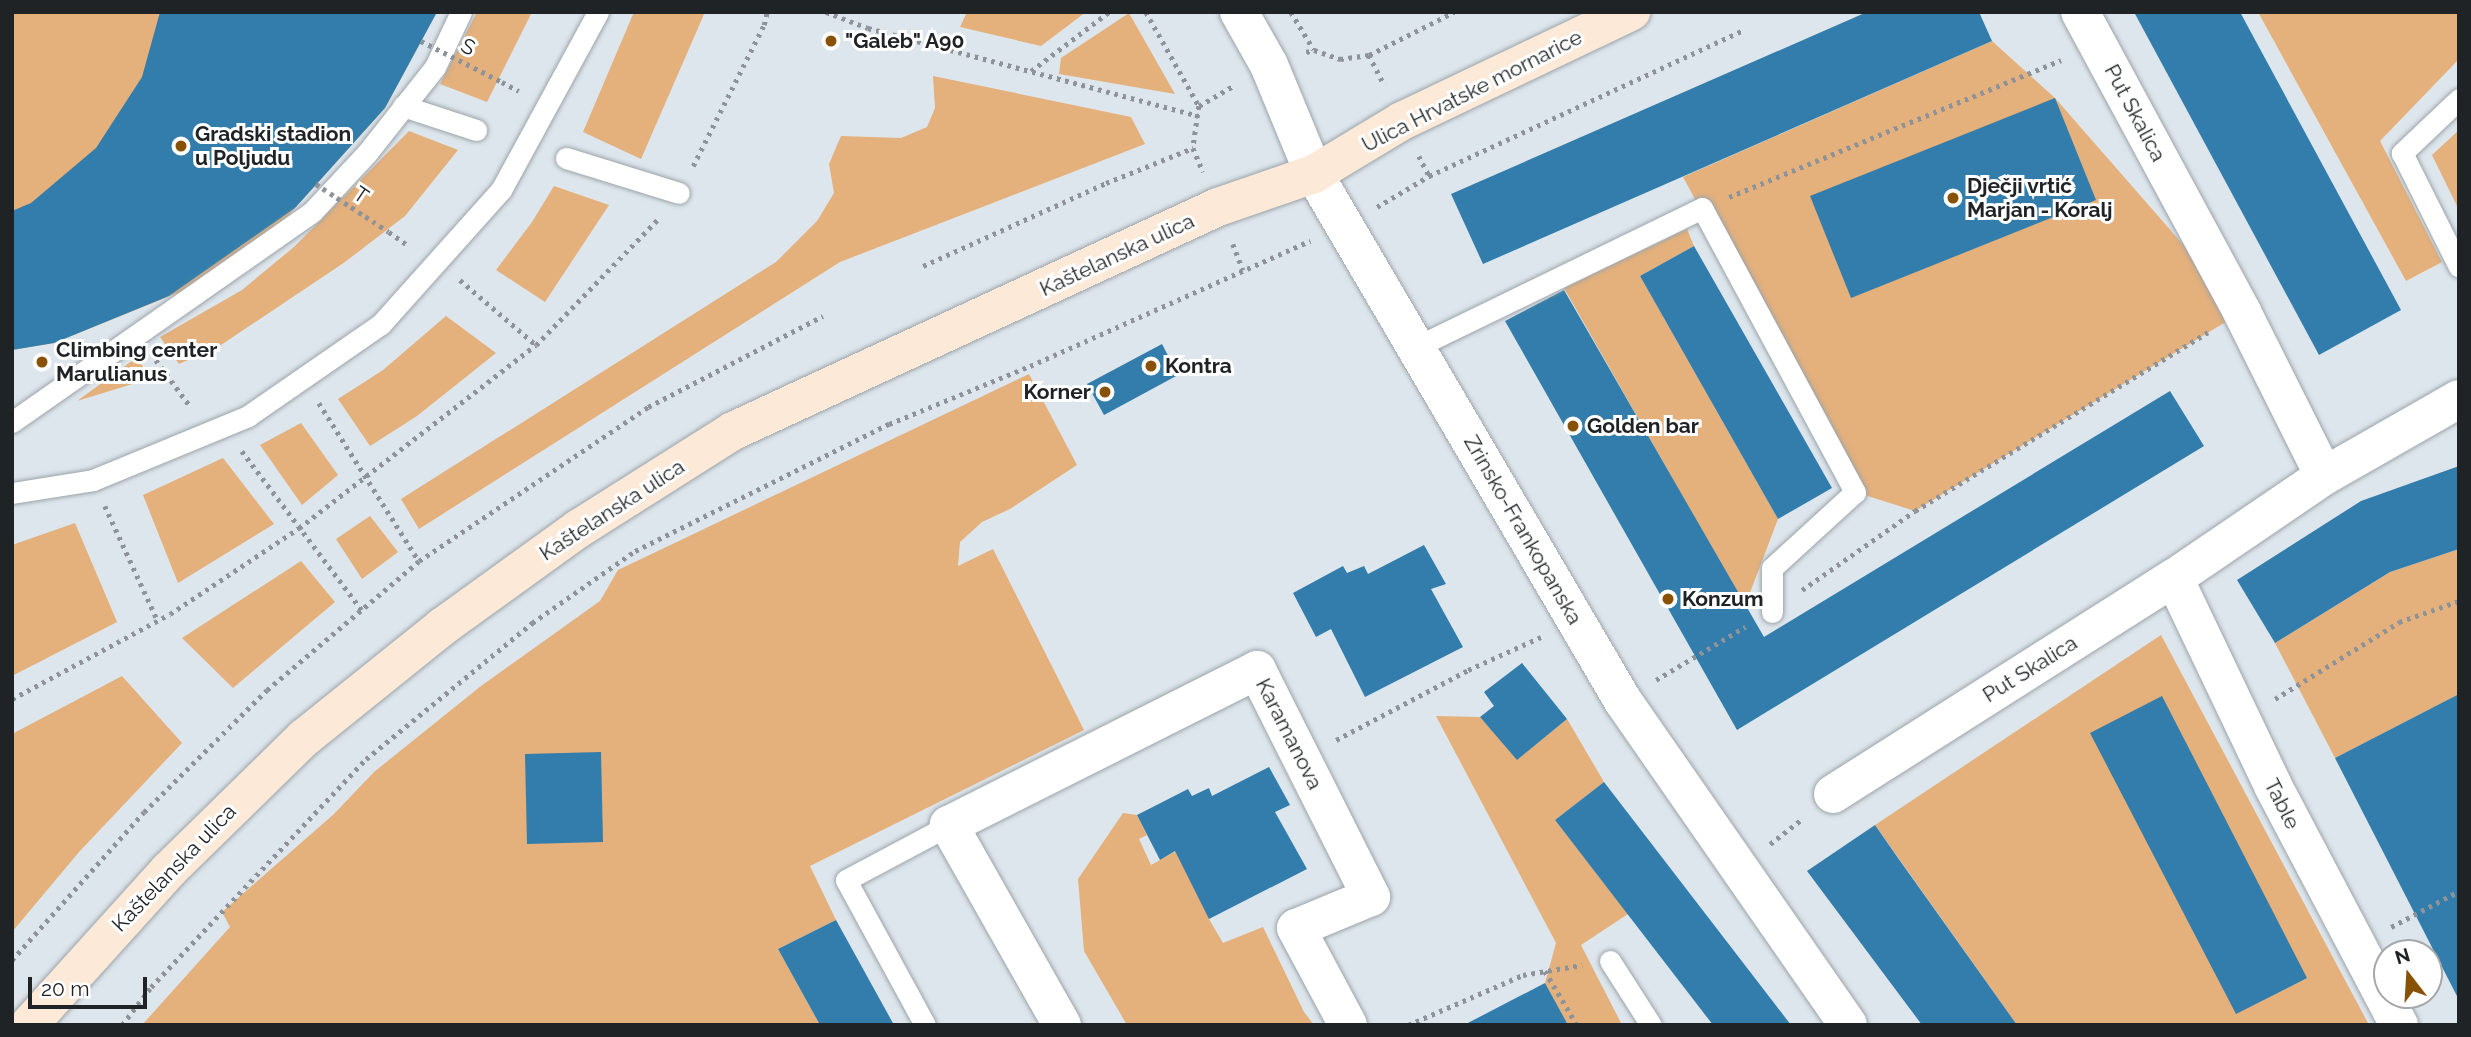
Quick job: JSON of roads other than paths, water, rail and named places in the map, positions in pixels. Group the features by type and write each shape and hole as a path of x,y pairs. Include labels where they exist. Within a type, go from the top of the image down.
{"main road":[{"name":"Ulica Hrvatske mornarice","path":"1314,174 1402,121 1631,12"},
{"name":"Kaštelanska ulica","path":"29,1025 169,870 304,738 442,627 578,529 733,431 1218,207 1314,174"}],"street":[{"name":"Zrinsko-Frankopanska","path":"1239,12 1269,65 1314,174 1623,701 1848,1025"},
{"name":"Put Skalica","path":"2088,28 2242,312 2325,476"},
{"name":"Put Skalica","path":"1833,794 2174,578 2325,476 2459,399"},
{"name":"Table","path":"2174,578 2273,786 2399,1025"},
{"name":"Karamanova","path":"950,825 1257,670 1371,897 1296,928 1348,1025"},
{"path":"950,825 1062,1025"}],"lane":[{"path":"12,422 312,212 367,153 435,67 461,12"},
{"path":"12,493 93,480 248,416 381,324 501,190 598,12"},
{"path":"2459,99 2402,153 2459,267"},
{"path":"404,106 476,130"},
{"path":"566,158 679,193"},
{"path":"1416,347 1702,208 1855,492 1772,568 1772,612"},
{"name":"Karamanova","path":"925,1025 846,880 950,825"},
{"path":"1610,961 1651,1025"}],"place":[{"name":"\"Galeb\" A90","path":"831,41"},
{"name":"Gradski stadion u Poljudu","path":"181,146"},
{"name":"Dječji vrtić Marjan - Koralj","path":"1953,198"},
{"name":"Climbing center Marulianus","path":"42,362"},
{"name":"Kontra","path":"1151,366"},
{"name":"Korner","path":"1105,392"},
{"name":"Golden bar","path":"1573,426"},
{"name":"Konzum","path":"1668,599"}]}
